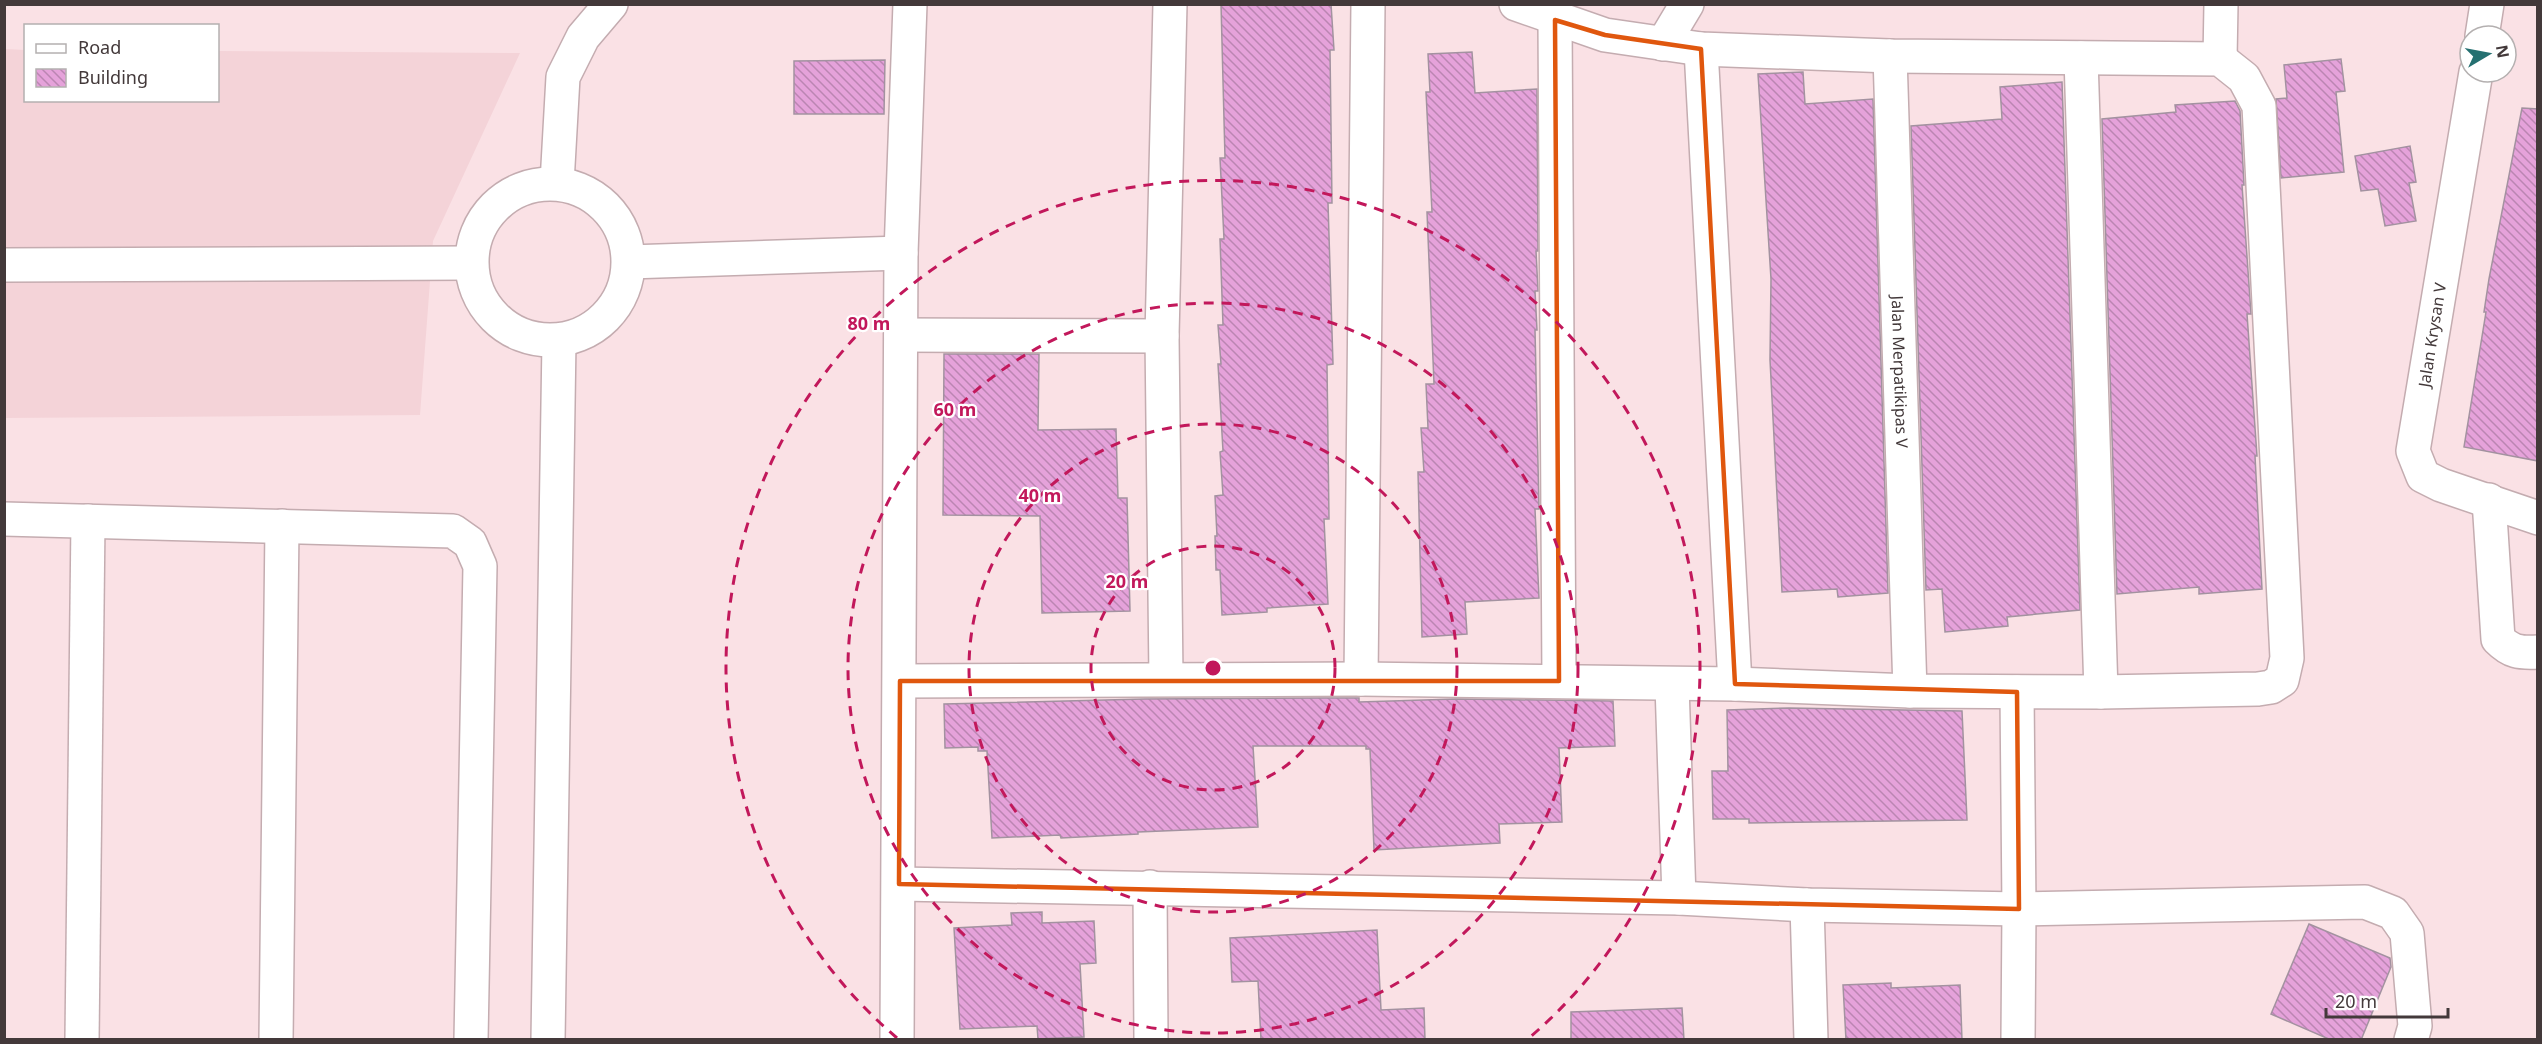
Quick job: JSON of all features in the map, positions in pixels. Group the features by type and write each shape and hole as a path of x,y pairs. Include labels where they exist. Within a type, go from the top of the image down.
{"street":[{"path":"557,183 563,77 583,37 611,4"},
{"path":"897,1040 901,253 910,4"},
{"path":"1166,678 1162,336 1170,4"},
{"path":"1361,679 1368,4"},
{"path":"900,681 1166,678 1361,679 1559,681 1672,685 1735,684 1910,691 2102,692 2271,687 2282,680 2287,658 2259,106 2244,78 2220,59 1890,56 1701,49 1605,35 1555,20 1516,4"},
{"path":"1663,44 1687,4"},
{"path":"2220,59 2221,4"},
{"path":"2484,24 2487,4"},
{"path":"1555,20 1559,681"},
{"path":"1701,49 1735,684"},
{"name":"Jalan Merpatikipas V","path":"1890,56 1910,691"},
{"path":"2081,58 2102,692"},
{"name":"Jalan Krysan V","path":"2474,84 2413,451 2423,476 2440,485 2538,518"},
{"path":"557,183 585,191 607,209 624,233 629,262 624,290 609,315 587,333 559,341 527,338 498,322 478,295 470,263 477,230 496,203 524,186 557,183"},
{"path":"629,262 901,253"},
{"path":"4,265 470,263"},
{"path":"902,334 1162,336"},
{"path":"548,1040 559,341"},
{"path":"2489,500 2498,639 2508,649 2519,653 2538,652"},
{"path":"4,519 453,531 471,543 480,566 471,1040"},
{"path":"82,1040 88,521"},
{"path":"276,1040 282,526"},
{"path":"1672,685 1679,897"},
{"path":"2017,692 2018,1040"},
{"path":"898,884 1679,897 1807,905 2019,909 2365,902 2393,912 2407,933 2415,1026 2411,1040"},
{"path":"1150,887 1152,1040"},
{"path":"1807,905 1811,1040"}],"highlighted area":[{"path":"1555,20 1605,35 1701,49 1735,684 2017,692 2019,909 899,884 900,681 1559,681"}],"shaded area":[{"path":"5,49 24,50 24,102 219,102 219,51 520,53 433,241 420,415 5,418"}],"building":[{"path":"1221,4 1331,4 1334,50 1330,50 1332,203 1328,203 1333,364 1327,365 1329,519 1324,519 1328,604 1267,608 1267,612 1222,615 1220,570 1216,570 1215,536 1217,536 1215,496 1223,495 1218,364 1221,364 1218,325 1223,325 1220,239 1224,239 1220,158 1225,158"},
{"path":"1472,52 1475,93 1537,89 1538,251 1536,251 1538,291 1535,291 1537,330 1535,330 1539,509 1535,509 1539,598 1465,602 1467,634 1422,637 1418,472 1424,472 1421,428 1428,428 1426,384 1434,384 1427,212 1432,212 1426,92 1430,92 1428,54"},
{"path":"2341,59 2345,91 2336,92 2344,172 2281,178 2276,99 2287,98 2284,65"},
{"path":"885,60 884,114 794,114 794,61"},
{"path":"1803,72 1805,104 1873,99 1888,593 1838,597 1837,589 1782,592 1770,360 1771,279 1758,74"},
{"path":"2062,82 2080,610 2007,617 2008,626 1945,632 1942,589 1926,590 1911,126 2002,119 2000,87"},
{"path":"2235,101 2240,111 2244,185 2242,185 2251,314 2247,314 2257,456 2255,456 2262,589 2199,594 2199,587 2117,594 2102,119 2176,112 2175,105"},
{"path":"2522,108 2538,109 2538,461 2464,447 2486,312 2484,312 2489,279"},
{"path":"2410,146 2416,182 2409,183 2416,221 2385,226 2378,189 2361,191 2355,156"},
{"path":"944,354 1039,354 1038,430 1116,429 1118,498 1127,498 1130,611 1042,613 1040,516 943,515"},
{"path":"1359,698 1359,702 1456,699 1613,701 1615,746 1559,748 1562,822 1499,824 1500,843 1374,850 1370,749 1366,749 1366,746 1253,746 1258,827 1061,838 1060,835 992,838 987,751 978,751 978,747 945,748 944,704 1145,699"},
{"path":"1789,708 1962,711 1967,820 1749,823 1749,819 1713,819 1712,771 1728,771 1727,710"},
{"path":"1042,912 1042,923 1094,921 1096,963 1080,964 1084,1037 1038,1039 1037,1026 960,1029 954,928 1012,925 1011,913"},
{"path":"2309,924 2390,958 2391,967 2361,1040 2331,1040 2271,1014"},
{"path":"1377,930 1381,1010 1424,1008 1425,1040 1261,1040 1258,981 1232,982 1230,938"},
{"path":"1891,983 1891,988 1960,985 1962,1040 1846,1040 1843,985"},
{"path":"1682,1008 1684,1040 1571,1040 1571,1012"}]}
